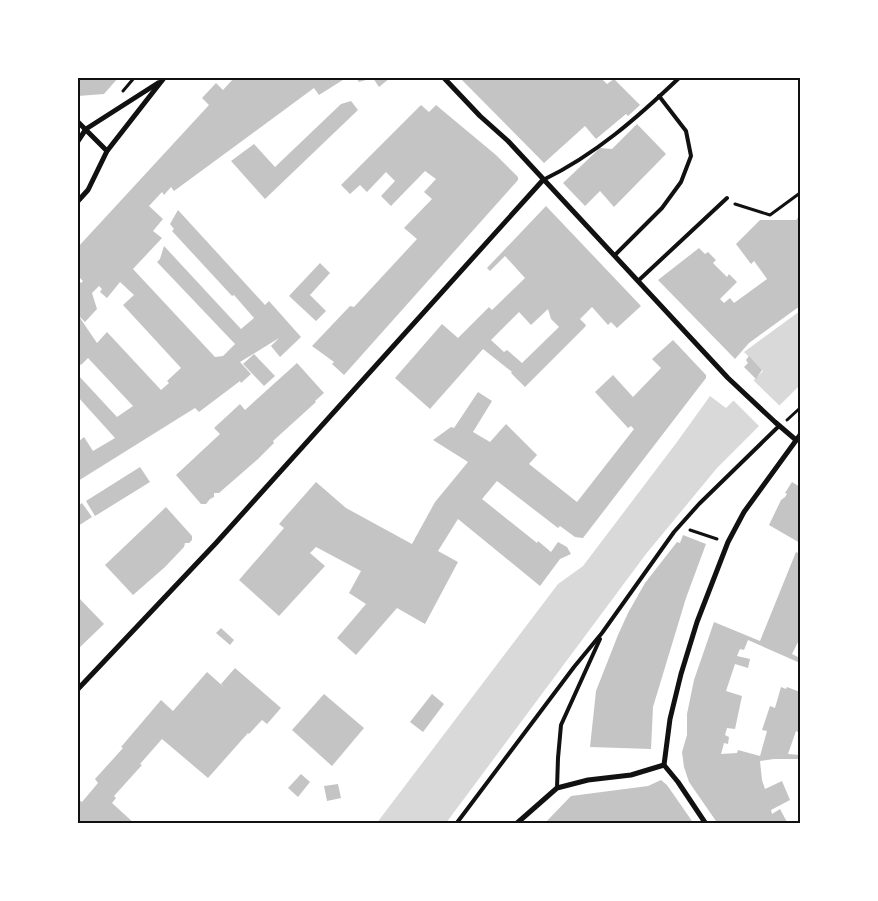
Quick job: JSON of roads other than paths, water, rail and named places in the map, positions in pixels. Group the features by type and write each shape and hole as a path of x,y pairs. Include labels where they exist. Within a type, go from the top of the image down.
{"street":[{"path":"78,141 86,129 163,78"},
{"path":"78,201 88,190 108,151 163,78"},
{"path":"444,78 480,116 508,141 728,378 796,440"},
{"path":"78,122 108,151"},
{"path":"78,689 216,543 544,180"},
{"path":"706,824 678,782 664,765 670,719 697,622 728,542 744,512 800,435"},
{"path":"516,824 557,788 588,780 631,775 664,765"}],"lane":[{"path":"544,180 559,173 613,136 640,115 679,78"},
{"path":"615,255 662,208 681,182 691,156 686,131 659,96"},
{"path":"638,281 727,198"},
{"path":"456,824 574,667 602,633 680,526 699,504 779,426"},
{"path":"557,788 561,725 602,633"}]}
